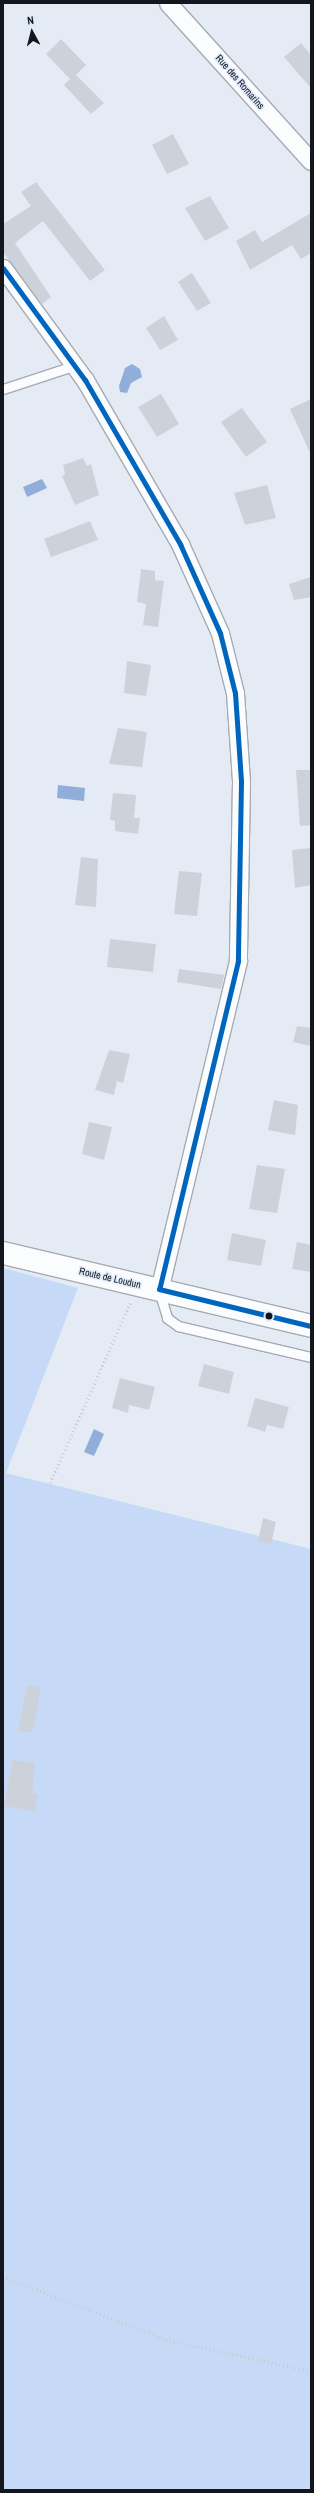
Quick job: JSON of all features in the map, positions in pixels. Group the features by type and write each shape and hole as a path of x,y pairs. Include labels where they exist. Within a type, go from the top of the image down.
{"main road":[{"name":"Route de Loudun","path":"3,1253 311,1326"}],"street":[{"name":"Rue des Romarins","path":"168,3 311,161"},
{"path":"3,268 76,366 196,575 229,662 238,722 241,782 238,961 159,1290"}],"lane":[{"path":"3,389 76,366"},
{"path":"159,1290 165,1314 178,1326 311,1357"}],"path":[{"path":"50,1483 138,1284"},
{"path":"3,2276 166,2340 311,2371"}],"shaded area":[{"path":"132,364 140,369 142,377 131,383 127,393 120,392 119,386 125,368"},
{"path":"42,479 47,488 27,497 23,487"},
{"path":"58,785 85,788 84,801 57,798"},
{"path":"3,1268 78,1288 6,1473 311,1549 311,2490 3,2490"},
{"path":"94,1429 104,1434 94,1456 84,1452"}],"building":[{"path":"61,39 86,65 76,75 104,103 91,114 64,85 70,79 46,54"},
{"path":"301,43 311,55 311,88 284,57"},
{"path":"173,134 189,164 167,174 152,145"},
{"path":"36,182 105,270 90,281 43,221 15,243 51,297 42,304 3,252 3,224 31,206 21,192"},
{"path":"210,196 229,228 205,241 185,208"},
{"path":"311,213 311,253 301,259 292,245 250,270 236,241 255,230 262,242"},
{"path":"192,273 211,303 197,311 178,282"},
{"path":"164,316 178,340 160,350 146,328"},
{"path":"161,394 179,424 157,437 138,407"},
{"path":"311,399 311,455 290,409"},
{"path":"242,408 267,442 246,457 221,422"},
{"path":"83,458 87,466 91,464 99,495 75,505 62,476 65,474 63,465"},
{"path":"267,485 276,518 245,525 234,493"},
{"path":"90,521 98,540 51,557 44,539"},
{"path":"141,569 155,571 155,580 164,581 158,627 143,625 146,604 137,602"},
{"path":"311,577 311,597 294,600 289,584"},
{"path":"127,661 151,665 146,696 124,693"},
{"path":"118,728 147,732 142,767 109,764"},
{"path":"296,770 311,770 311,825 300,826"},
{"path":"113,793 136,795 134,818 140,818 138,834 115,831 115,821 110,820"},
{"path":"311,848 311,885 295,888 292,850"},
{"path":"81,857 98,859 96,907 75,905"},
{"path":"179,871 202,873 197,916 174,914"},
{"path":"110,939 156,944 153,972 107,967"},
{"path":"179,969 224,975 221,989 177,982"},
{"path":"297,1026 311,1028 311,1046 293,1042"},
{"path":"109,1050 130,1054 123,1083 117,1081 114,1095 95,1090"},
{"path":"274,1100 298,1105 295,1135 268,1130"},
{"path":"89,1122 112,1127 104,1160 82,1154"},
{"path":"257,1165 285,1169 277,1213 249,1209"},
{"path":"232,1233 266,1240 261,1266 227,1260"},
{"path":"297,1242 311,1245 311,1272 292,1269"},
{"path":"204,1364 234,1372 229,1394 198,1386"},
{"path":"120,1378 155,1387 149,1410 129,1405 128,1413 112,1408"},
{"path":"255,1398 289,1407 283,1429 267,1425 265,1432 247,1426"},
{"path":"263,1518 276,1522 271,1544 258,1541"},
{"path":"27,1685 41,1688 32,1732 18,1731"},
{"path":"13,1760 35,1763 32,1793 38,1794 35,1811 4,1806"}],"transit line":[{"path":"3,268 85,380 180,544 220,633 235,693 241,782 238,961 159,1289"},
{"path":"159,1289 311,1326"}]}
